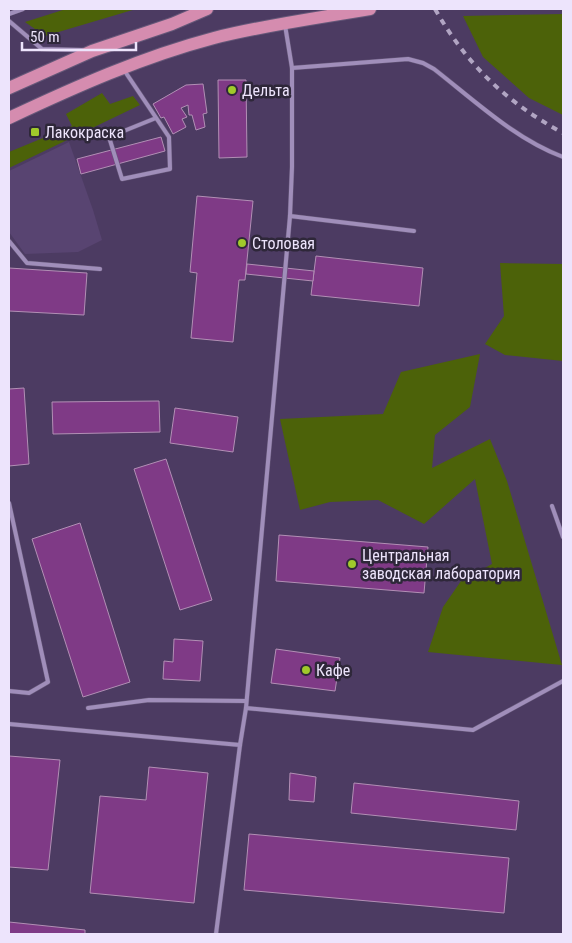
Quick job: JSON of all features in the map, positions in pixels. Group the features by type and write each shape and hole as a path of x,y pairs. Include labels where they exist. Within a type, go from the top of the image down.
{"main road":[{"path":"9,88 92,51 172,24 207,9"},
{"path":"9,118 66,91 123,68 212,39 285,23 370,9"}],"lane":[{"path":"9,14 23,9"},
{"path":"9,20 42,49 92,51"},
{"path":"216,934 246,708 290,216 292,68 285,23"},
{"path":"292,68 408,59 423,63 522,137 543,150 563,158"},
{"path":"123,68 169,137 170,169 122,179 109,137 156,118"},
{"path":"290,216 414,231"},
{"path":"9,241 27,263 100,269"},
{"path":"9,503 48,682 29,693 9,691"},
{"path":"552,506 563,538"},
{"path":"246,708 473,730 563,681"},
{"path":"88,708 149,700 246,701"},
{"path":"9,724 240,745"}],"shaded area":[{"path":"69,142 102,240 78,252 25,254 9,232 9,171"}],"green space":[{"path":"66,9 136,9 45,36 25,22"},
{"path":"563,14 563,115 529,98 483,57 463,16"},
{"path":"102,93 110,104 133,96 140,105 9,168 9,152 72,126 66,114"},
{"path":"500,263 563,264 563,361 505,355 485,344 504,316"},
{"path":"480,354 470,407 435,435 432,468 490,439 507,481 562,665 428,652 443,607 461,581 492,564 475,479 424,524 378,500 330,502 300,510 280,419 383,414 401,372"}],"building":[{"path":"218,80 246,80 247,157 219,158"},
{"path":"203,84 207,113 203,114 205,127 196,130 192,115 189,115 188,105 181,108 187,117 182,119 186,127 173,134 164,117 161,118 153,104 186,85"},
{"path":"161,137 165,151 81,174 77,159"},
{"path":"197,196 253,201 245,280 239,280 233,342 191,338 197,273 190,272"},
{"path":"316,256 423,268 419,306 311,295"},
{"path":"247,264 314,271 313,281 246,274"},
{"path":"9,268 87,273 84,315 9,311"},
{"path":"24,388 29,464 9,466 9,389"},
{"path":"159,401 160,432 53,434 52,402"},
{"path":"175,408 238,417 233,452 170,443"},
{"path":"166,459 212,600 180,610 134,469"},
{"path":"80,523 130,682 83,697 32,539"},
{"name":"Центральная заводская лаборатория","path":"279,535 428,547 424,593 276,581"},
{"path":"174,639 203,641 200,681 163,679 164,661 173,662"},
{"name":"Кафе","path":"276,649 340,658 335,691 271,683"},
{"path":"9,756 60,760 48,870 9,867"},
{"path":"149,767 208,773 194,903 90,893 100,796 146,800"},
{"path":"290,773 316,777 314,802 289,800"},
{"path":"354,783 519,801 516,830 351,813"},
{"path":"249,834 509,858 504,913 244,890"},
{"path":"9,922 85,930 85,934 9,934"}],"railway":[{"path":"435,9 460,48 490,80 523,108 563,133"}],"place":[{"name":"Дельта","path":"232,90"},
{"name":"Лакокраска","path":"35,132"},
{"name":"Столовая","path":"242,243"},
{"name":"Центральная заводская лаборатория","path":"352,564"},
{"name":"Кафе","path":"306,670"}]}
